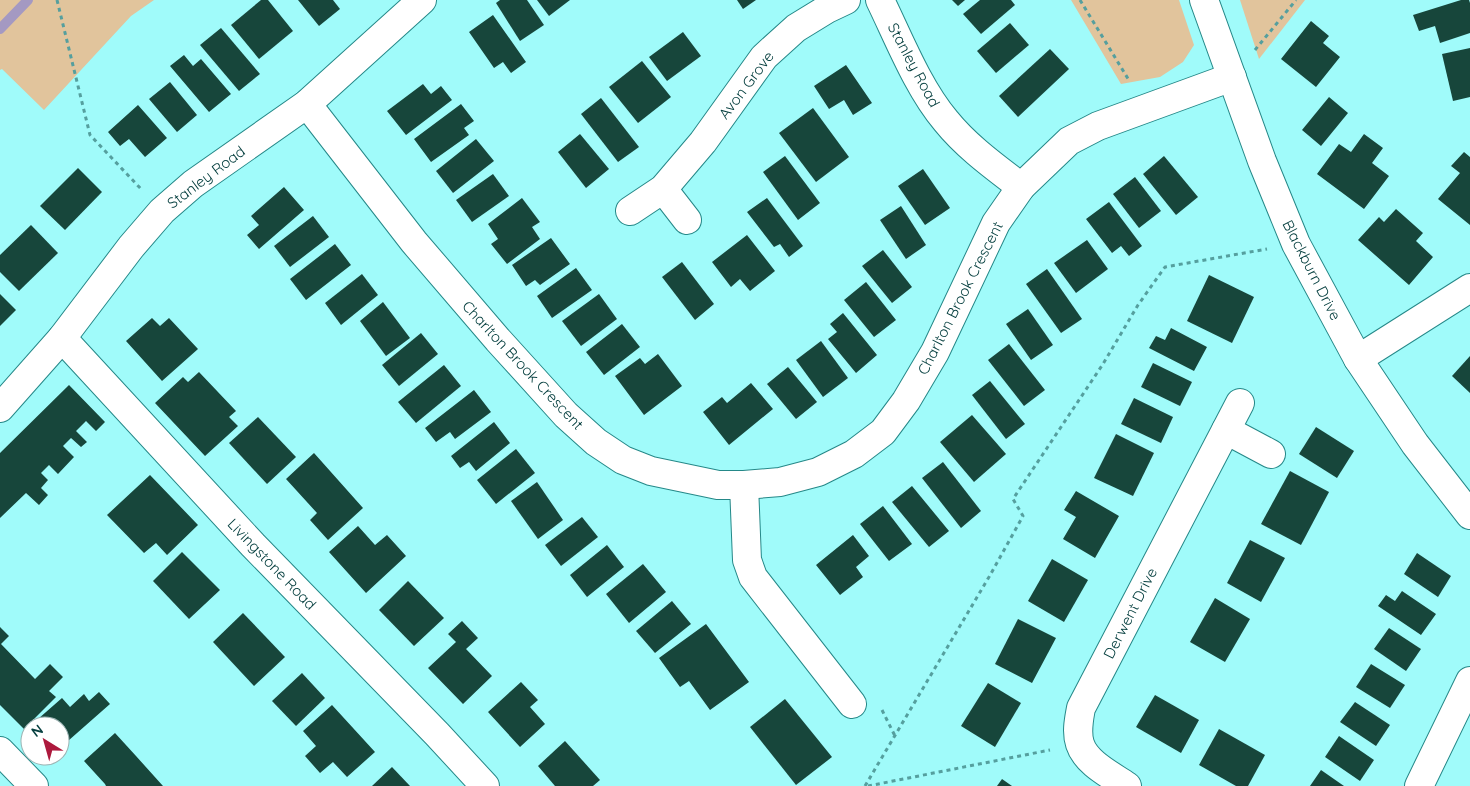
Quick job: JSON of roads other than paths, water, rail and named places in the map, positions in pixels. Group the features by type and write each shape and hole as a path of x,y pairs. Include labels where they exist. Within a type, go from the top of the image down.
{"street":[{"name":"Stanley Road","path":"0,408 62,338 131,247 162,211 193,184 307,104 422,0"},
{"name":"Avon Grove","path":"630,211 663,189 703,142 764,57 796,28 846,0"},
{"name":"Stanley Road","path":"880,0 921,84 946,121 980,155 1021,187"},
{"name":"Blackburn Drive","path":"1204,0 1262,161 1296,244 1358,359 1414,444 1470,515"},
{"name":"Charlton Brook Crescent","path":"307,104 414,242 566,415 596,442 623,460 651,471 718,485 744,485 780,482 818,472 854,454 882,432 906,402 936,352 996,223 1021,187 1069,141 1098,126 1232,77"},
{"path":"663,189 686,220"},
{"path":"1358,359 1470,288"},
{"name":"Livingstone Road","path":"62,338 252,545 485,786"},
{"name":"Derwent Drive","path":"1127,786 1098,767 1086,755 1080,744 1078,727 1081,708 1240,403"},
{"path":"1226,430 1271,454"},
{"path":"744,485 747,560 753,576 852,704"},
{"path":"1419,786 1470,681"},
{"path":"0,751 33,786"}],"waterway":[{"path":"0,29 28,0"}]}
